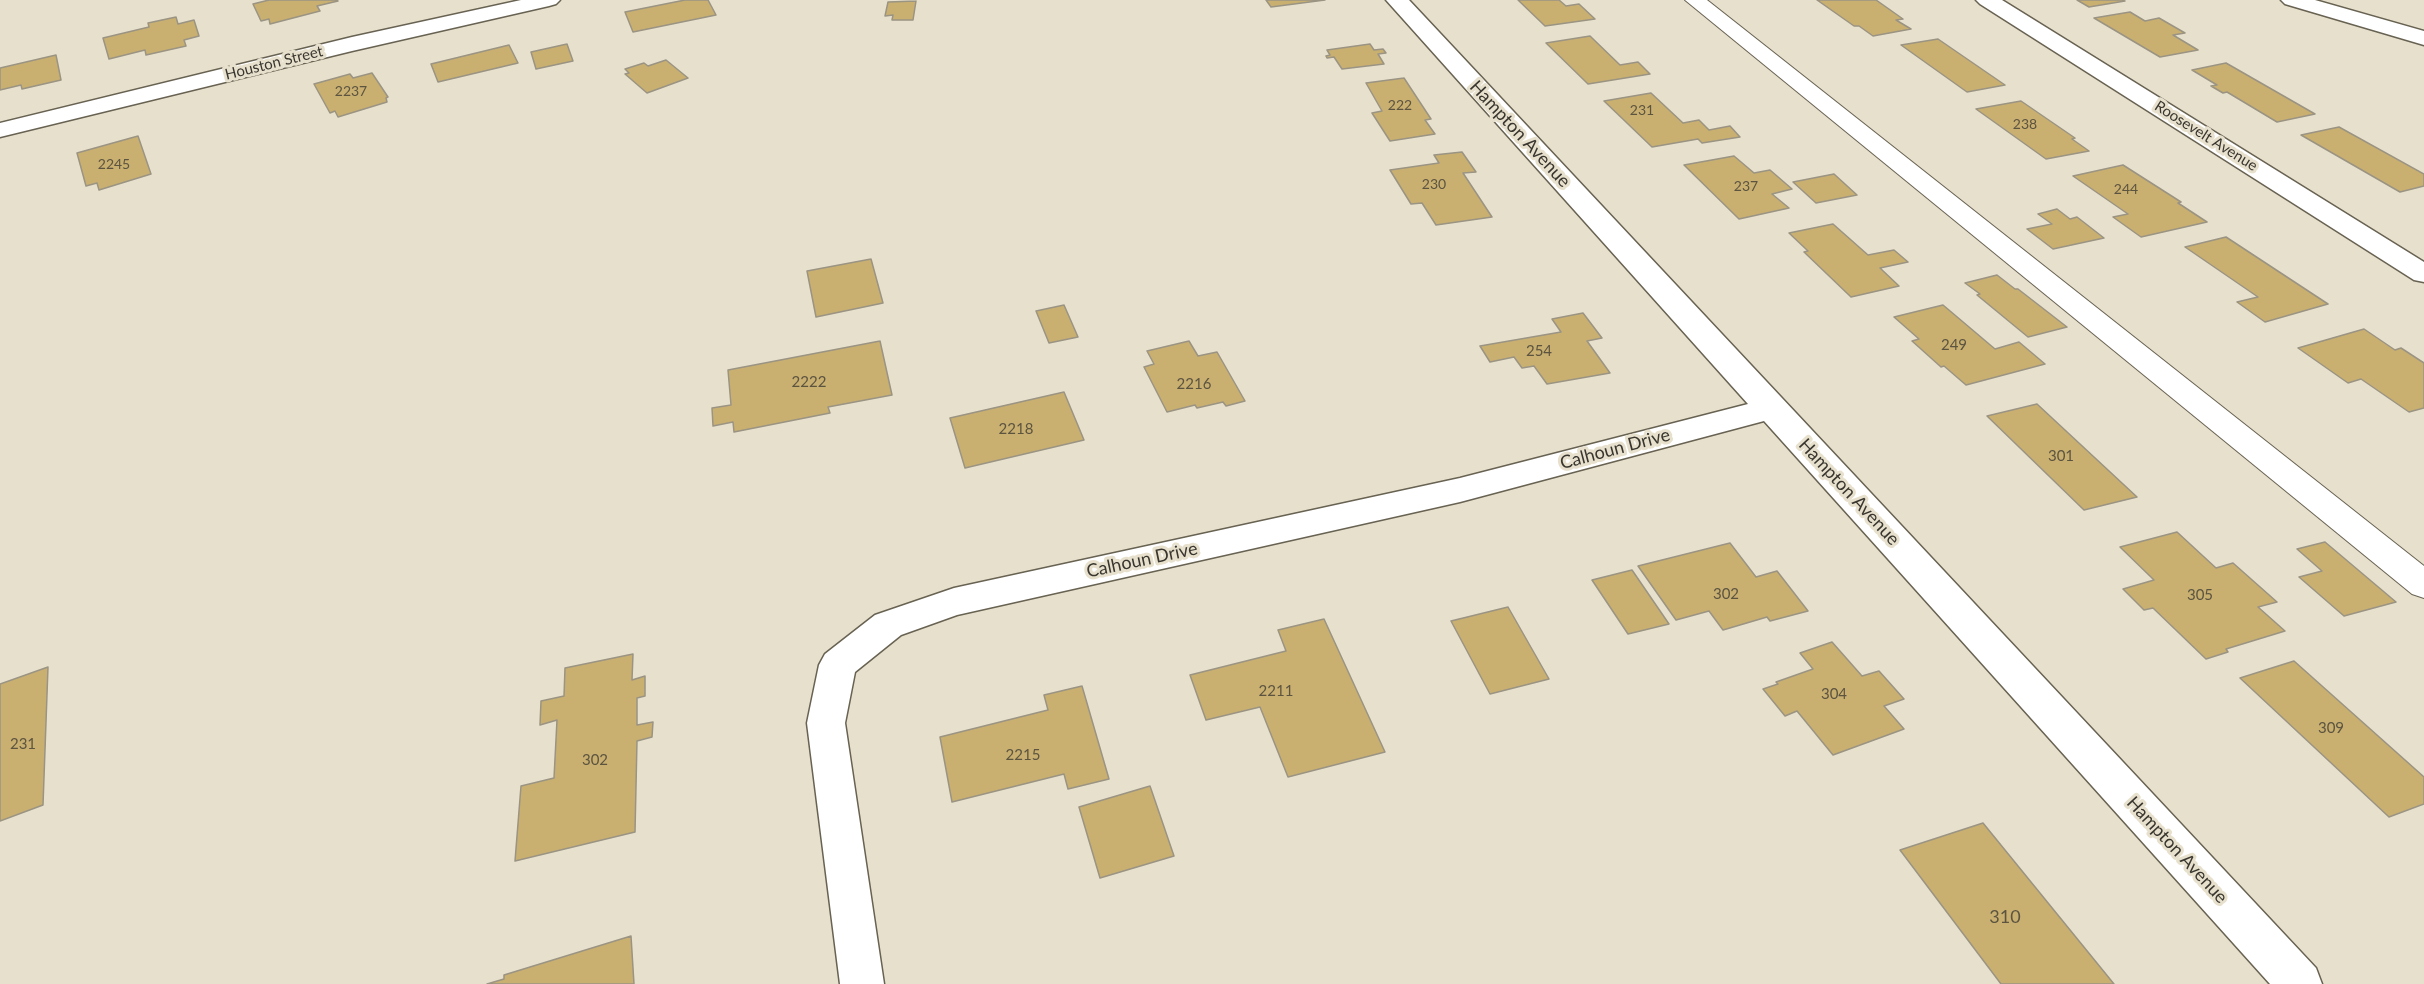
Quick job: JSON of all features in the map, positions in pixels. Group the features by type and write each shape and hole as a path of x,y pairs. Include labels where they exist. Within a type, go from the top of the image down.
{"street":[{"name":"Houston Street","path":"0,130 352,44 549,0"},
{"name":"Hampton Avenue","path":"1397,0 2300,984"},
{"name":"Roosevelt Avenue","path":"1987,0 2424,274"},
{"path":"2292,0 2424,38"},
{"name":"Calhoun Drive","path":"862,984 826,723 838,665 888,625 954,602 1460,490 1772,408"}],"lane":[{"path":"1695,0 2424,585"}],"building":[{"path":"269,0 338,1 317,6 320,11 270,24 269,19 261,21 253,4"},
{"path":"685,0 708,0 716,15 633,32 625,12"},
{"path":"1266,0 1325,0 1271,7"},
{"path":"1518,0 1559,0 1566,6 1579,4 1595,19 1545,26"},
{"path":"1817,0 1876,0 1903,19 1896,20 1911,29 1873,36 1859,26 1854,26"},
{"path":"2077,0 2122,0 2125,1 2089,7"},
{"path":"916,1 913,20 892,20 893,15 885,16 888,2"},
{"path":"2130,12 2145,21 2159,18 2185,33 2173,35 2198,50 2160,57 2094,18"},
{"path":"176,17 178,24 194,20 199,36 184,40 186,46 146,55 145,50 109,59 103,38 149,27 148,23"},
{"path":"1590,36 1620,65 1638,62 1650,74 1588,84 1546,43"},
{"path":"1938,39 2005,85 1967,92 1901,45"},
{"path":"567,44 573,61 536,69 531,52"},
{"path":"1370,44 1374,50 1383,49 1386,53 1378,54 1384,64 1342,69 1334,57 1327,58 1326,56 1330,55 1327,50"},
{"path":"509,45 518,63 438,82 431,64"},
{"path":"56,55 61,80 22,89 21,85 0,90 0,68"},
{"path":"666,60 688,78 647,93 625,74 629,73 625,69 644,63 648,66"},
{"path":"2226,63 2315,114 2277,122 2227,92 2223,93 2211,86 2217,85 2192,70"},
{"path":"372,73 388,97 387,102 338,117 335,111 330,113 314,84 350,74 353,78"},
{"path":"1404,78 1431,119 1425,120 1435,134 1390,141 1372,113 1382,111 1366,83"},
{"path":"1651,93 1683,123 1699,120 1709,130 1730,126 1740,137 1702,143 1698,139 1652,147 1604,101"},
{"path":"2021,101 2075,138 2072,139 2089,151 2046,159 1976,109"},
{"path":"2339,127 2424,174 2424,186 2400,192 2301,135"},
{"path":"138,136 151,174 99,190 97,183 86,186 77,153"},
{"path":"1462,152 1476,172 1463,173 1492,217 1436,225 1422,203 1411,204 1390,170 1439,163 1434,155"},
{"path":"1734,156 1754,173 1770,170 1792,189 1772,194 1789,208 1739,219 1684,165"},
{"path":"2123,165 2181,202 2178,203 2207,222 2141,237 2113,217 2128,214 2073,176"},
{"path":"1834,174 1857,195 1816,203 1793,182"},
{"path":"2057,209 2070,219 2077,217 2104,238 2053,249 2027,229 2052,224 2038,214"},
{"path":"1833,224 1868,255 1894,250 1908,262 1880,268 1899,286 1851,297 1804,252 1808,251 1789,233"},
{"path":"2226,237 2328,304 2265,322 2237,302 2258,297 2185,247"},
{"path":"871,259 883,303 816,317 807,271"},
{"path":"1997,275 2067,327 2028,337 1965,283"},
{"path":"1064,305 1078,337 1049,343 1036,311"},
{"path":"1943,305 1995,349 2019,342 2045,364 1966,385 1944,366 1941,367 1912,341 1919,339 1894,317"},
{"path":"1583,313 1602,338 1587,341 1610,373 1547,384 1534,366 1522,368 1514,357 1490,362 1480,346 1561,332 1552,319"},
{"path":"2364,329 2395,350 2401,348 2424,363 2424,408 2409,412 2361,379 2348,383 2298,348"},
{"path":"880,341 892,395 828,407 830,413 734,432 733,422 713,426 712,408 731,405 728,370"},
{"path":"1189,341 1198,356 1217,352 1245,401 1226,406 1223,402 1197,408 1195,405 1167,412 1144,367 1154,364 1147,351"},
{"path":"1064,392 1084,440 965,468 950,418"},
{"path":"2037,404 2137,497 2084,510 1987,416"},
{"path":"2177,532 2216,568 2233,563 2277,602 2258,607 2285,631 2226,649 2228,652 2206,659 2153,608 2144,610 2123,589 2154,580 2120,547"},
{"path":"2325,542 2396,602 2344,616 2299,577 2322,571 2297,549"},
{"path":"1730,543 1756,577 1777,571 1808,611 1770,621 1767,617 1723,630 1709,611 1676,620 1638,566"},
{"path":"1632,570 1669,624 1628,634 1592,580"},
{"path":"1508,607 1549,679 1490,694 1451,621"},
{"path":"1324,619 1385,752 1288,777 1260,707 1206,720 1190,675 1286,651 1278,630"},
{"path":"1832,642 1862,676 1879,671 1904,699 1884,706 1904,729 1833,755 1797,711 1785,716 1763,689 1813,669 1800,653"},
{"path":"633,654 632,680 645,676 645,696 637,698 637,725 653,722 652,737 637,741 635,832 515,861 521,786 554,778 557,720 540,725 541,701 564,696 565,668"},
{"path":"2294,661 2424,777 2424,804 2389,817 2240,678"},
{"path":"48,667 43,805 0,821 0,684"},
{"path":"1082,686 1109,779 1068,789 1064,774 952,802 940,737 1048,710 1044,695"},
{"path":"1150,786 1174,856 1100,878 1079,807"},
{"path":"1983,823 2114,984 2001,984 1900,850"},
{"path":"631,936 634,984 487,984 504,979 504,975"}]}
